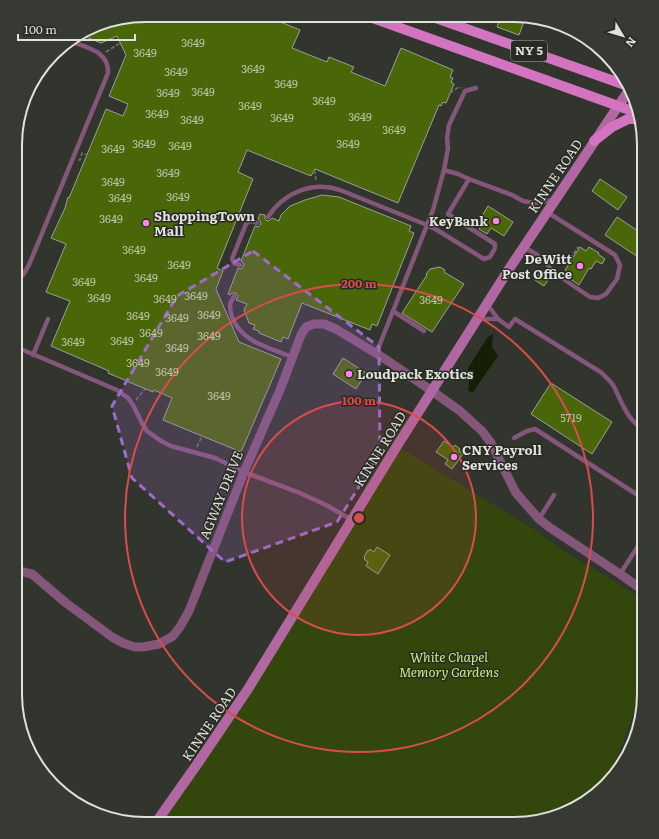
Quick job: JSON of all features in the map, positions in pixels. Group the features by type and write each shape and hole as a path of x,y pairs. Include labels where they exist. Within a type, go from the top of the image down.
{"main road":[{"name":"NY 5","path":"384,22 632,111"},
{"name":"NY 5","path":"447,22 621,83"},
{"path":"594,141 612,127 628,119 634,119"}],"street":[{"name":"KINNE ROAD","path":"160,817 248,689 397,446 487,304 626,94"},
{"name":"AGWAY DRIVE","path":"22,572 32,574 85,617 112,637 123,643 135,647 143,647 159,644 173,636 189,612 244,472 280,390 301,335 306,327 314,324 324,324 336,329 376,354 460,411 482,431 490,443 516,493 539,519 637,586"}],"lane":[{"path":"22,276 29,265 108,73 108,65 106,60 101,55 94,50 76,43"},
{"path":"376,354 437,198 448,148 446,138 449,125 465,91 476,88"},
{"path":"444,170 512,195 523,201 534,203 555,200"},
{"path":"268,217 274,208 293,193 318,187 330,187 427,225 484,259 490,257 495,248 495,244 448,214 469,179"},
{"path":"524,247 536,254 553,272 590,297 598,298 606,294 616,279 620,265 615,255 547,212"},
{"path":"240,265 234,263 232,259 246,224 251,221 257,223"},
{"path":"234,296 230,305 236,326 242,333 251,340 292,357"},
{"path":"487,304 498,320 509,327 515,318 602,373 612,383 625,410 637,424"},
{"path":"393,311 424,331"},
{"path":"33,355 48,319"},
{"path":"478,319 498,320"},
{"path":"22,350 117,390 128,398 147,431 161,441 172,446 215,458 244,472 300,493 326,505 352,520"},
{"path":"514,438 527,431 535,429 618,484 637,494"},
{"path":"539,519 554,495"},
{"path":"620,574 637,548"}],"path":[{"path":"101,55 120,43"},
{"path":"450,93 459,87 465,91"},
{"path":"313,172 318,187"},
{"path":"578,248 572,259 569,256 572,256 578,248"},
{"path":"133,405 138,396 145,389"},
{"path":"194,452 202,436"}],"highlighted area":[{"path":"253,251 379,347 380,453 337,522 225,562 132,478 112,406 177,296"}],"green space":[{"name":"White Chapel Memory Gardens","path":"397,446 535,530 558,547 637,596 637,706 615,764 601,781 589,792 576,801 561,808 546,813 522,817 160,817 200,760"}],"shaded area":[{"path":"493,334 492,347 498,356 473,392 468,391 468,368 487,338"}],"building":[{"name":"ShoppingTown Mall","path":"281,22 300,30 292,48 327,62 329,57 354,67 351,72 385,86 401,48 453,70 450,77 453,78 451,82 454,84 446,103 443,102 441,106 439,105 398,203 315,169 311,176 247,150 238,172 253,179 217,268 223,271 216,289 239,342 281,359 241,452 163,420 172,398 154,390 153,392 108,373 109,371 51,346 70,301 46,292 66,244 51,238 106,109 123,116 128,104 109,96 126,55 117,36 101,43 86,37 113,26 129,23"},
{"path":"499,22 524,23 519,35 497,27"},
{"path":"600,179 627,197 618,210 592,191"},
{"path":"322,195 339,197 411,226 409,231 414,233 377,326 372,324 370,330 302,303 288,339 283,337 281,342 253,329 255,325 249,323 244,310 247,304 236,300 238,296 236,293 232,293 230,295 228,294 238,268 241,269 243,267 244,264 241,261 255,226 258,227 261,224 258,219 260,214 265,215 265,219 267,221 272,218 279,221 281,215 290,206"},
{"name":"KeyBank","path":"488,206 513,222 504,236 491,228 487,234 479,229 483,223 479,221"},
{"path":"617,217 637,230 637,256 605,235"},
{"name":"DeWitt Post Office","path":"580,247 586,251 589,247 605,259 602,264 596,261 591,269 589,268 579,285 569,278 571,274 565,270"},
{"path":"440,267 445,270 444,272 464,284 432,332 402,313 430,269"},
{"path":"541,270 550,277 544,286 535,280"},
{"name":"Loudpack Exotics","path":"343,358 366,373 356,389 333,374"},
{"path":"551,383 612,422 592,454 531,414"},
{"path":"444,441 453,447 455,445 463,454 452,469 445,464 448,460 436,452"},
{"path":"377,547 390,555 378,574 366,566 368,562 364,559 368,550 369,551 370,549 374,552"}],"place":[{"name":"KeyBank","path":"496,221"},
{"name":"ShoppingTown Mall","path":"146,223"},
{"name":"DeWitt Post Office","path":"580,266"},
{"name":"Loudpack Exotics","path":"349,374"},
{"name":"CNY Payroll Services","path":"454,457"}]}
